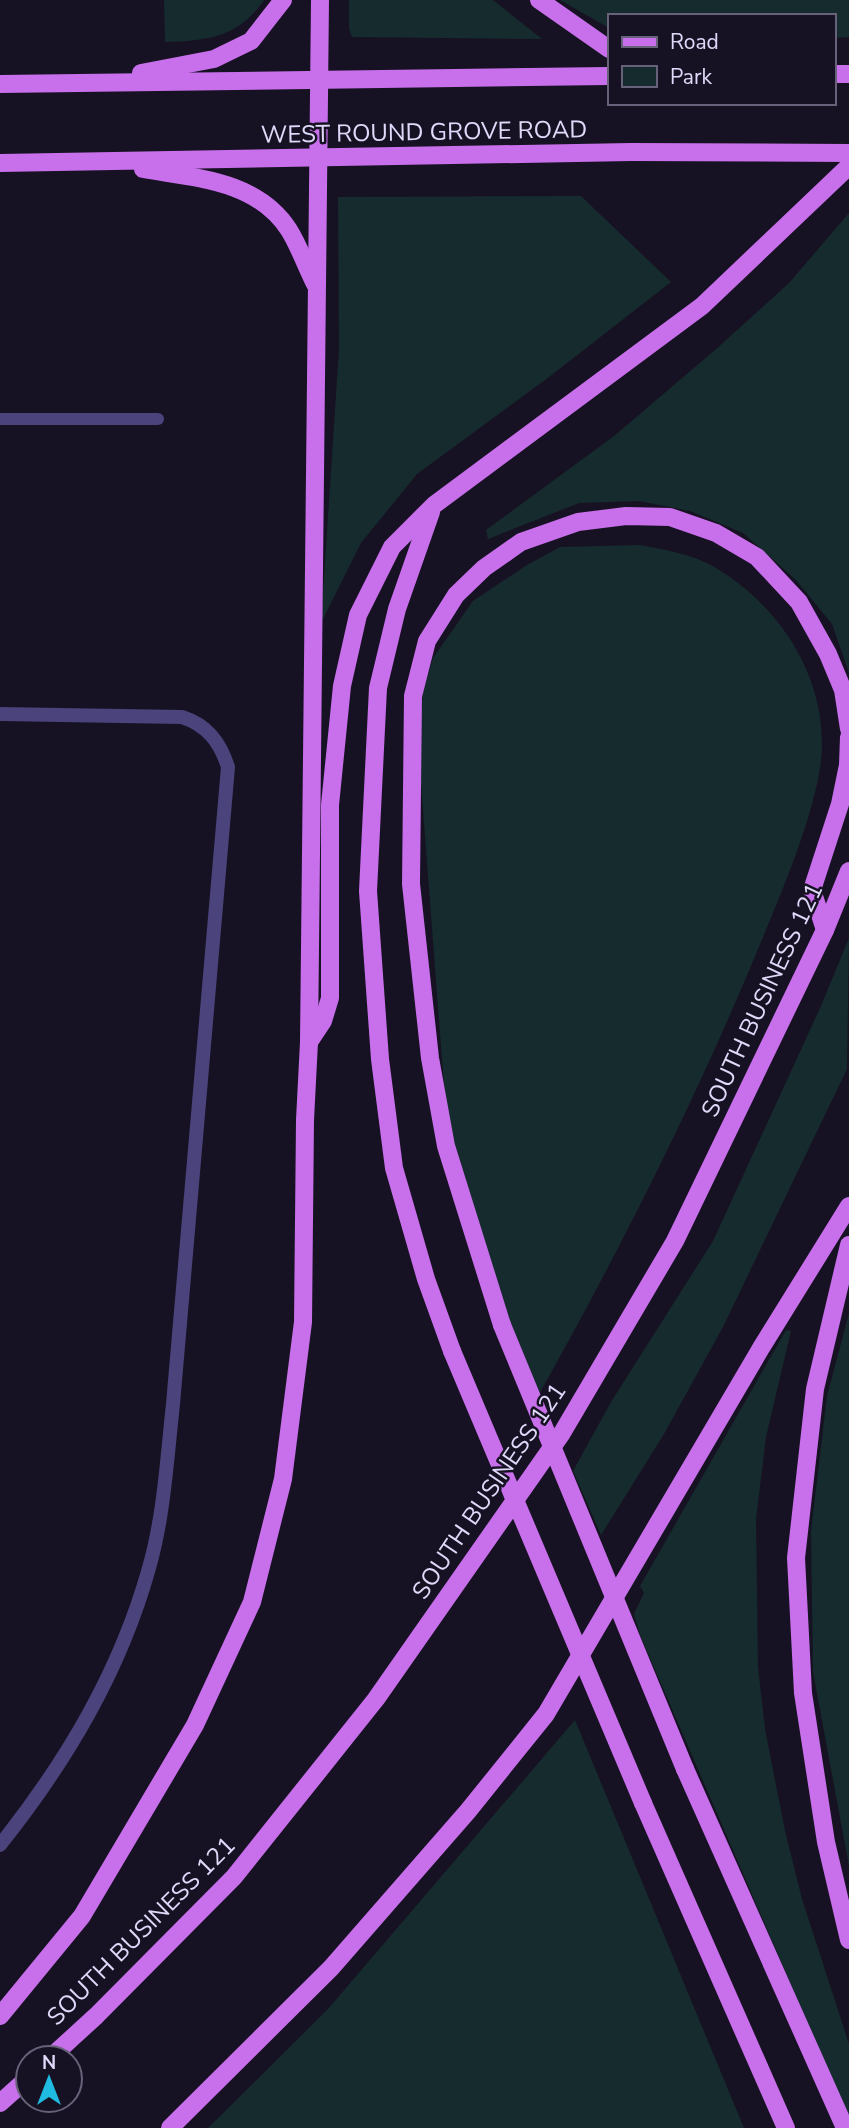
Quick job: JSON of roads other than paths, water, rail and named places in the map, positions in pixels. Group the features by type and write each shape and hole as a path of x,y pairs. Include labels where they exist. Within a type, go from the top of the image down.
{"main road":[{"path":"92,82 214,60 251,41 283,0"},
{"path":"0,2016 82,1916 195,1725 252,1602 282,1479 303,1322 305,1120 309,1042 320,0"},
{"path":"539,0 608,48"},
{"path":"0,84 608,76"},
{"name":"WEST ROUND GROVE ROAD","path":"0,163 631,152 849,153"},
{"path":"95,162 227,183 262,202 288,229 317,289"},
{"path":"309,1042 323,1021 330,998 330,805 342,686 358,615 392,547 434,505 702,306 849,166"},
{"path":"434,505 397,609 378,688 368,891 380,1059 394,1168 426,1279 453,1351 643,1803 786,2128"},
{"path":"845,2128 685,1769 502,1325 446,1146 430,1058 411,884 413,696 427,641 456,595 484,568 521,542 578,522 625,516 670,517 716,533 757,557 799,602 828,654 843,690 849,729"},
{"path":"825,930 812,890 840,804 848,765 849,737"},
{"name":"SOUTH BUSINESS 121","path":"66,2044 96,2017 234,1877 376,1699 562,1433 675,1241 825,930 849,870"},
{"path":"170,2128 331,1968 468,1811 546,1714 761,1348 849,1206"},
{"path":"849,1245 815,1388 796,1558 803,1693 826,1842 849,1941"},
{"path":"0,2103 14,2090"}],"street":[{"path":"0,714 183,717 200,723 212,736 228,767 173,1404 166,1469 149,1567 98,1700 51,1780 0,1845"}],"lane":[{"path":"0,419 158,419"}]}
